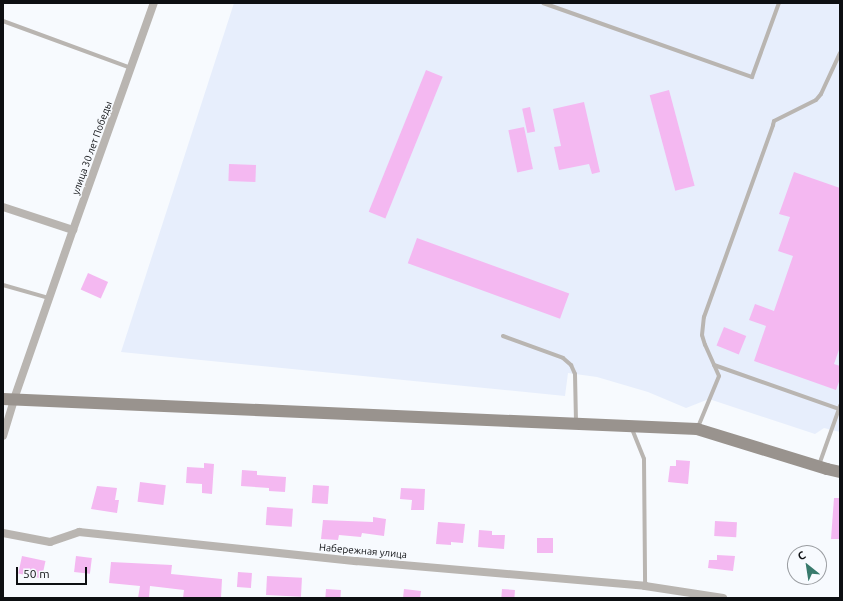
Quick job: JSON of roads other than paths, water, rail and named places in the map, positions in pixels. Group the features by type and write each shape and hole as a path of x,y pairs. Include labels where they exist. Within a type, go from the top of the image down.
{"street":[{"name":"улица 30 лет Победы","path":"8,399 49,298 154,3"},
{"path":"3,206 73,230"},
{"path":"3,436 8,399 697,429 818,467 840,472"},
{"name":"Набережная улица","path":"3,533 50,542 79,532 356,561 645,586 682,595 723,598"}],"lane":[{"path":"543,3 752,77 779,3"},
{"path":"3,22 131,68"},
{"path":"697,429 719,376 705,346 702,335 704,317 774,121 816,100 821,94 840,53"},
{"path":"3,285 49,298"},
{"path":"503,336 563,358 571,364 575,374 576,424"},
{"path":"714,365 839,407 818,467"},
{"path":"631,426 644,459 645,586"}]}
